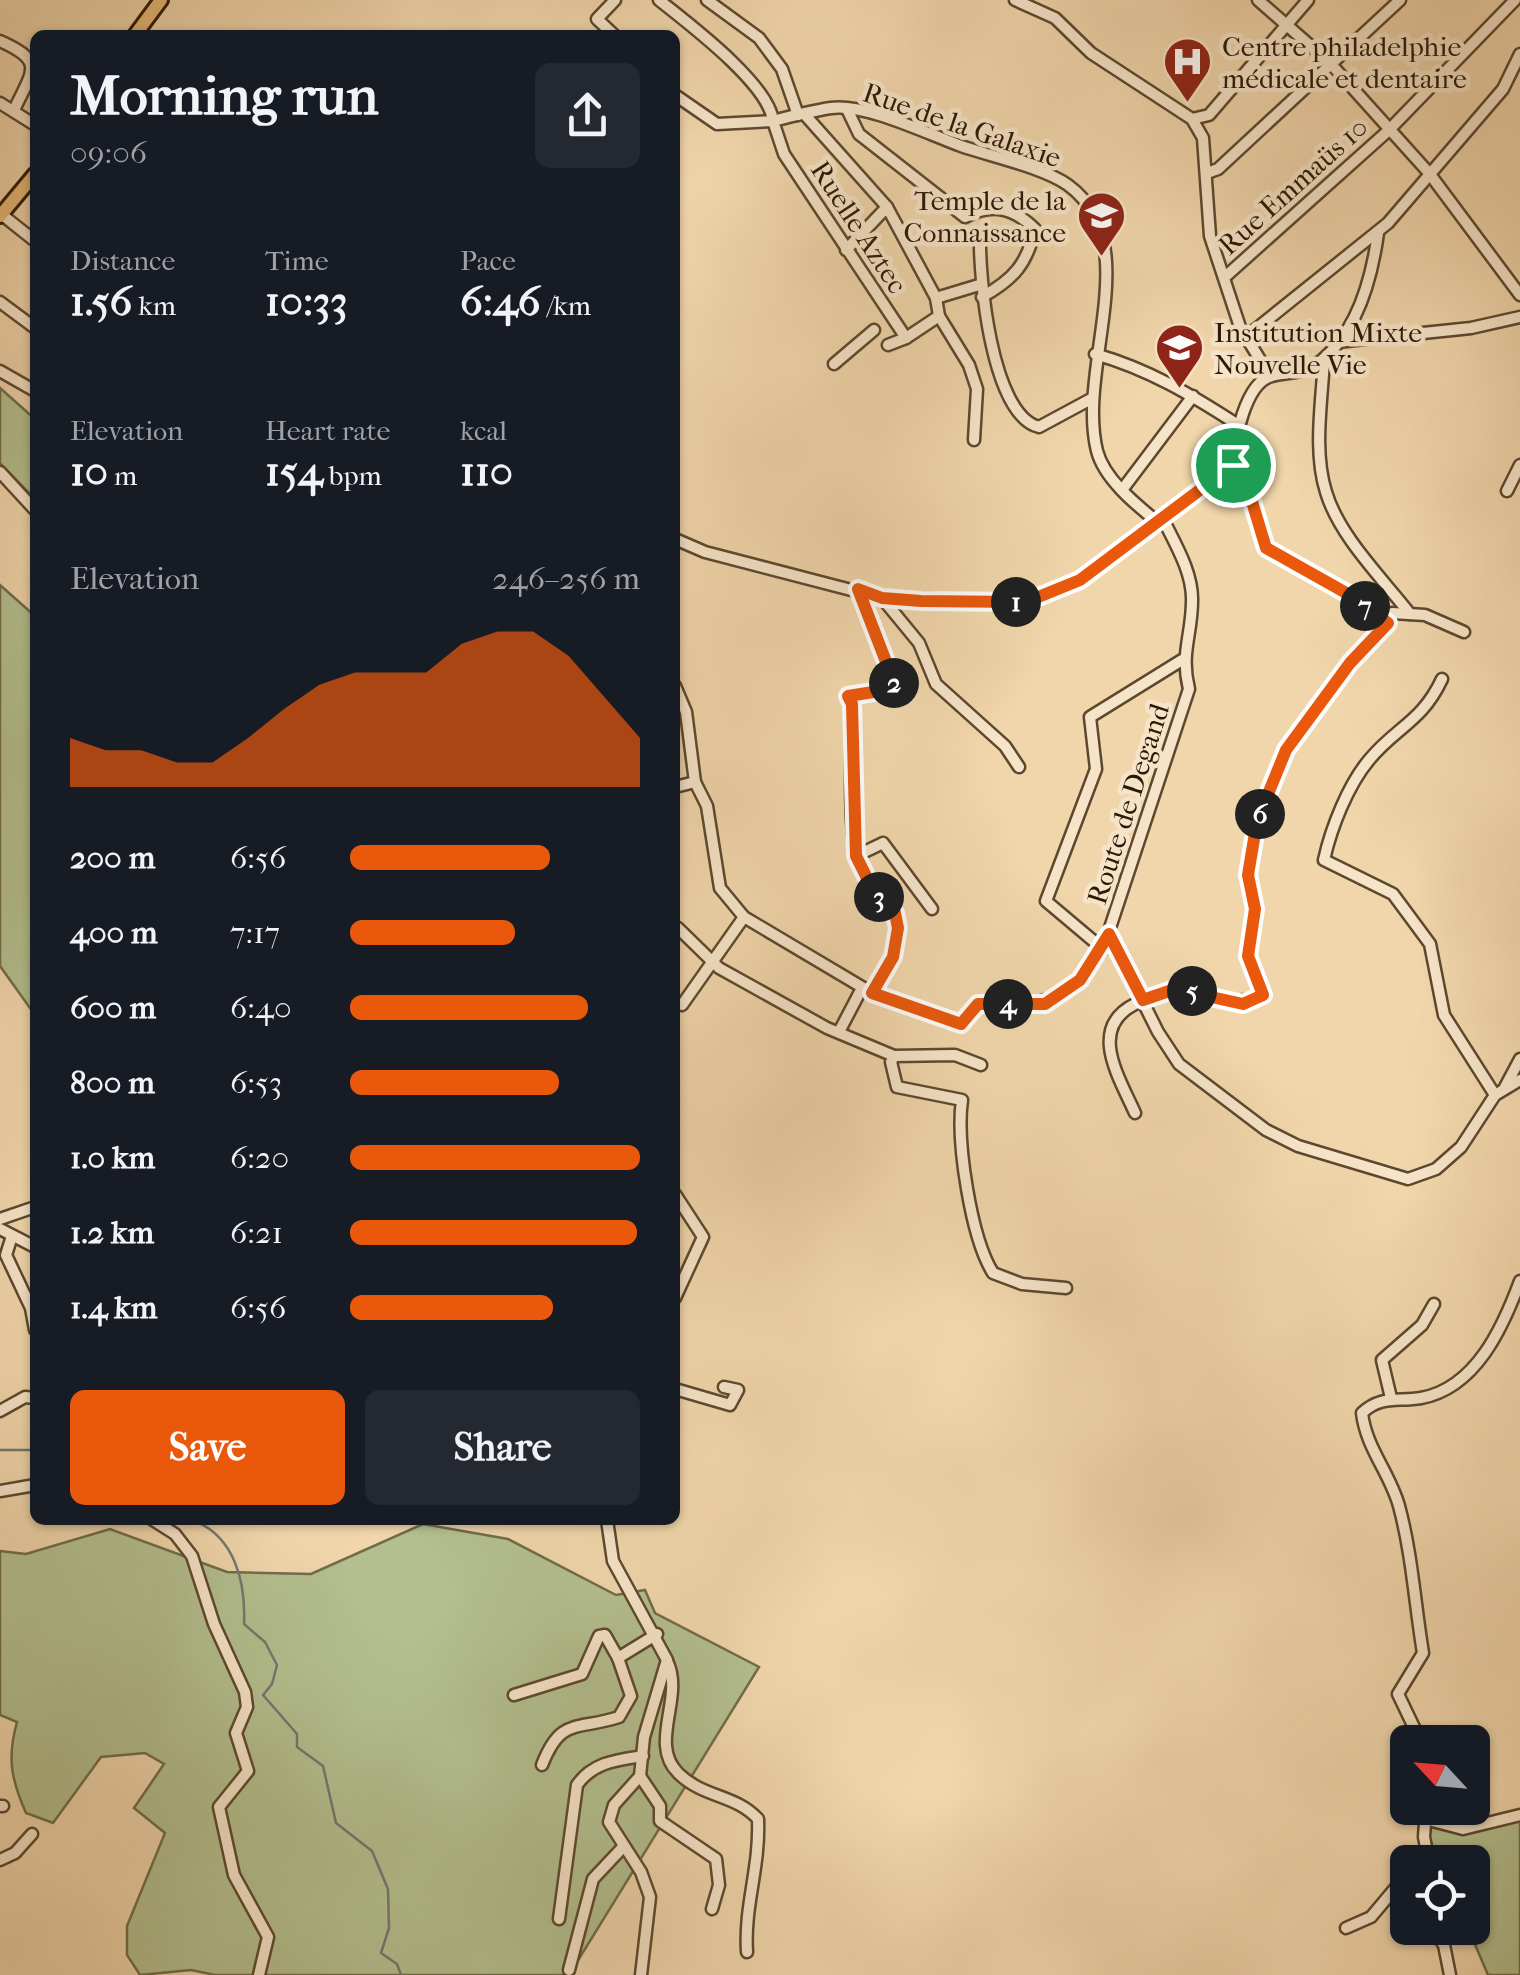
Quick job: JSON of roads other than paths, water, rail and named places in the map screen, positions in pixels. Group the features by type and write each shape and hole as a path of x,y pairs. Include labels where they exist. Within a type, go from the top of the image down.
{"main road":[{"path":"139,30 162,0"},
{"path":"2,210 30,185"}],"street":[{"path":"609,30 597,19 614,0"},
{"name":"Ruelle Aztec","path":"659,0 707,40 766,100 784,154 906,338"},
{"path":"708,0 759,38 782,68 802,116 887,206 936,298 939,316 969,364 977,389 974,440"},
{"path":"1015,0 1055,18 1091,53 1192,119 1203,138 1210,236 1246,338 1270,376"},
{"path":"1258,0 1330,64 1430,173 1520,295"},
{"path":"1192,119 1208,115 1308,0"},
{"path":"1206,173 1218,169 1400,0"},
{"name":"Rue Emmaüs 10","path":"1226,276 1389,130 1515,0"},
{"path":"0,41 25,52 30,61"},
{"path":"1246,338 1378,233 1503,88 1520,54"},
{"path":"15,108 30,74"},
{"name":"Rue de la Galaxie","path":"680,98 717,124 772,121 832,107 846,109 882,117 1067,184 1100,221 1108,279 1094,354 1091,399 1098,454 1122,490 1158,518"},
{"path":"0,102 30,121"},
{"path":"846,109 858,134 965,217 996,207 1018,212 1035,229 1028,259 1008,283 936,298"},
{"path":"846,250 887,206"},
{"path":"2,210 30,237"},
{"path":"1378,233 1359,310 1324,359 1298,376 1270,376 1260,384 1238,425 1233,465 1250,495 1266,548 1348,594 1388,623"},
{"path":"980,236 981,291 995,356 1012,401 1031,425 1039,427 1091,399"},
{"path":"0,302 30,324"},
{"path":"888,345 939,316"},
{"path":"1337,342 1472,328 1520,317"},
{"path":"834,364 874,330"},
{"path":"1094,354 1132,365 1193,396 1238,425"},
{"path":"1324,359 1320,450 1326,493 1354,542 1410,614"},
{"path":"0,370 30,388"},
{"path":"1122,490 1193,396"},
{"path":"680,541 705,552 882,598 1026,602 1080,580 1233,465"},
{"path":"1506,492 1520,465"},
{"path":"0,472 30,505"},
{"name":"Route de Degand","path":"867,990 961,1024 978,1004 1045,1004 1080,980 1103,949 1189,689 1182,660 1193,598 1185,568 1158,518"},
{"path":"840,1030 893,957 898,928 895,913 874,892 856,856 852,704 848,696 895,685 858,589"},
{"path":"882,598 918,643 936,684 1005,746 1019,767"},
{"path":"1135,1112 1110,1056 1108,1035 1122,1011 1175,989 1243,1004 1263,995 1248,956 1255,909 1248,875 1257,821 1286,750 1392,613 1425,615 1464,632"},
{"path":"1103,949 1046,900 1096,769 1090,716 1182,660"},
{"path":"1442,679 1429,707 1368,760 1329,837 1324,860 1393,894 1430,944 1444,1015 1494,1095"},
{"path":"680,698 686,712 695,782 707,806 720,888 744,917 867,990"},
{"path":"680,786 695,782"},
{"path":"856,856 883,843 932,909"},
{"path":"682,1005 744,917"},
{"path":"680,930 712,960 764,996 894,1056 955,1055 981,1065"},
{"path":"1109,934 1179,1064 1266,1130 1298,1146 1408,1178 1436,1169 1461,1147 1494,1095 1520,1080"},
{"path":"894,1056 890,1062 897,1087 962,1100 961,1144 974,1219 993,1273 1022,1284 1066,1288"},
{"path":"1505,1087 1520,1058"},
{"path":"680,1202 703,1236 680,1281"},
{"path":"0,1219 30,1209"},
{"path":"0,1229 30,1245"},
{"path":"12,1236 3,1254 30,1306"},
{"path":"1414,1725 1398,1694 1422,1654 1400,1510 1364,1434 1362,1413 1373,1402 1420,1398 1446,1390 1475,1365 1494,1339 1520,1281"},
{"path":"1391,1398 1382,1360 1422,1324 1434,1304"},
{"path":"680,1390 730,1405 738,1390 724,1387"},
{"path":"0,1412 30,1398"},
{"path":"0,1491 30,1486"},
{"path":"161,1525 175,1534 192,1556 214,1624 245,1692 247,1707 236,1733 248,1772 219,1806 234,1876 268,1937 259,1975"},
{"path":"608,1525 614,1560 657,1634 667,1660 674,1690 666,1744 676,1772 704,1794 730,1798 758,1819 758,1870 745,1925 747,1952"},
{"path":"618,1658 657,1634"},
{"path":"514,1695 582,1674 599,1636 605,1636 618,1658 631,1696 622,1713 614,1720 572,1725 558,1734 542,1765"},
{"path":"640,1975 650,1897 609,1822 610,1812 640,1776 644,1736 667,1660"},
{"path":"558,1920 577,1785 590,1769 643,1756"},
{"path":"640,1776 660,1806 660,1821 716,1859 719,1886 712,1909"},
{"path":"1490,1824 1520,1816"},
{"path":"1452,1825 1464,1830 1484,1825"},
{"path":"0,1860 15,1853 32,1834"},
{"path":"569,1970 594,1879 624,1846"},
{"path":"1346,1928 1371,1917 1390,1894"},
{"path":"1444,1945 1450,1975"}],"waterway":[{"path":"0,1450 30,1450"},
{"path":"202,1525 227,1548 240,1576 244,1624 265,1642 277,1665 272,1684 263,1695 297,1734 297,1747 323,1766 336,1823 372,1851 388,1889 389,1928 381,1953 397,1964 401,1975"}],"place":[{"name":"Centre philadelphie médicale et dentaire","path":"1187,104"},
{"name":"Temple de la Connaissance","path":"1101,258"},
{"name":"Institution Mixte Nouvelle Vie","path":"1179,390"}]}
